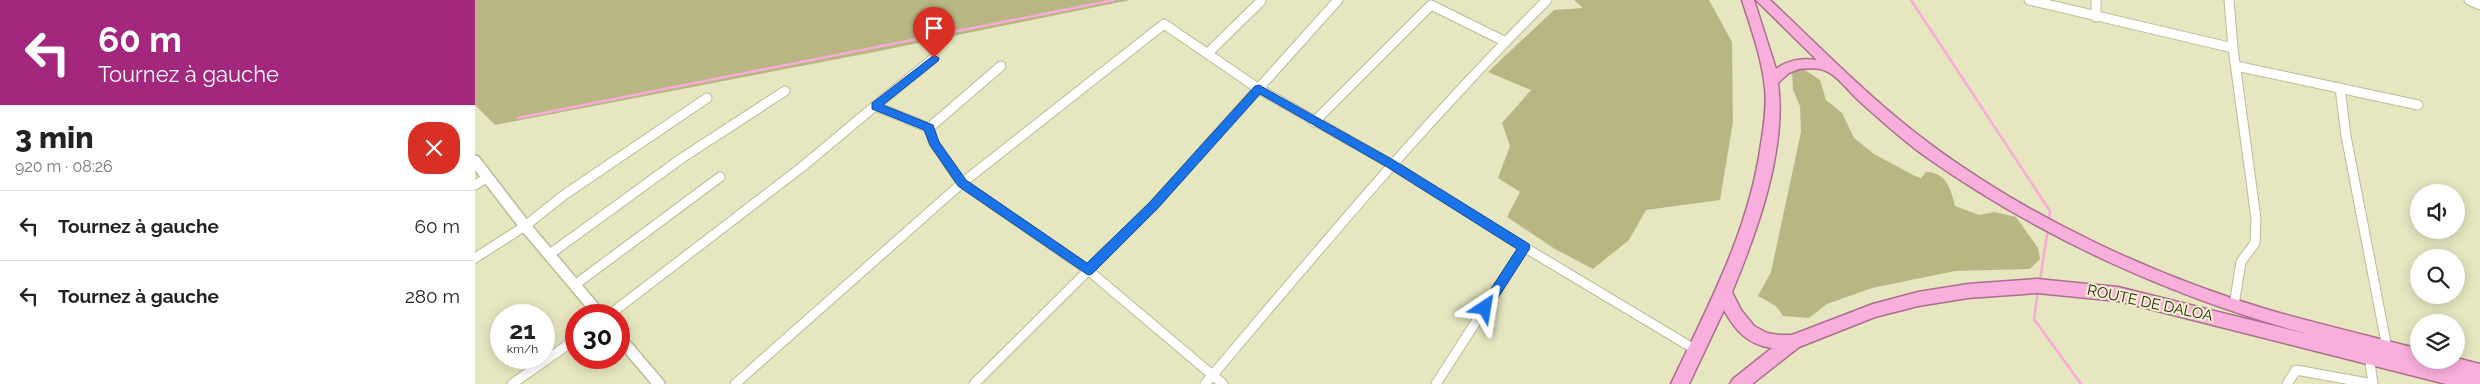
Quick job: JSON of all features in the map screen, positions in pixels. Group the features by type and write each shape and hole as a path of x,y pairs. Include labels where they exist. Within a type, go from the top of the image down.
{"highway":[{"path":"1680,384 1744,248 1758,205 1767,163 1772,82 1748,0"},
{"path":"1762,0 1879,112 1925,149 1974,181 2088,244 2234,313"},
{"path":"1772,82 1777,74 1790,66 1809,64 1831,68"},
{"name":"ROUTE DE DALOA","path":"1793,342 1873,311 1918,299 1968,291 2037,286 2118,294 2289,322 2410,354"},
{"path":"1724,292 1735,318 1748,332 1771,342 1793,342"},
{"name":"ROUTE DE DALOA","path":"2234,313 2369,356 2476,384"},
{"path":"1739,384 1793,342"},
{"path":"2465,367 2480,371"}],"street":[{"path":"974,384 1154,205 1338,0"},
{"path":"1205,384 1391,164 1504,41 1547,0"},
{"path":"2029,0 2233,48"},
{"path":"2096,0 2096,17"},
{"path":"2229,0 2233,48 2256,218 2255,242 2241,262 2234,313"},
{"path":"2469,0 2480,5"},
{"path":"1208,53 1261,1"},
{"path":"1314,122 1431,5 1504,41"},
{"path":"735,384 962,183 1164,24 1259,89 1314,122 1391,164 1524,248 1697,350"},
{"path":"623,304 794,173 934,58"},
{"path":"929,128 1001,66"},
{"path":"2236,66 2418,105"},
{"path":"2341,88 2346,136 2387,348"},
{"path":"549,254 681,158 785,91"},
{"path":"475,258 525,226 564,194 707,98"},
{"path":"875,106 929,128 934,143 962,183 1088,270 1223,384"},
{"path":"475,161 525,226 591,304"},
{"path":"475,185 488,177"},
{"path":"576,284 720,177"},
{"path":"1436,384 1524,248"},
{"path":"512,384 565,347"},
{"path":"630,350 659,384"},
{"path":"2287,384 2296,370 2373,384 2369,356"}],"shaded area":[{"path":"475,0 1130,0 869,53 495,125 475,105"},
{"path":"1574,0 1709,0 1732,42 1733,122 1720,200 1646,210 1629,240 1593,269 1555,249 1507,217 1520,192 1498,178 1510,146 1502,123 1531,90 1488,72 1554,10 1583,8"},
{"path":"1802,68 1820,80 1826,100 1842,113 1854,138 1874,154 1915,176 1921,178 1926,172 1943,178 1952,194 1955,206 1979,215 1994,212 2016,217 2038,248 2040,259 2030,269 1955,271 1872,288 1827,304 1809,318 1783,316 1776,306 1758,296 1771,272 1801,132 1800,106 1793,90 1792,71"}],"waterway":[{"path":"518,118 1114,0"},
{"path":"1911,0 2050,211 2049,221"},
{"path":"2040,280 2048,229"},
{"path":"2038,291 2034,319 2081,384"}],"route":[{"path":"934,58 875,106 929,128 934,143 962,183 1088,270 1154,205 1259,89 1314,122 1391,164 1472,213 1524,248 1485,308"}]}
